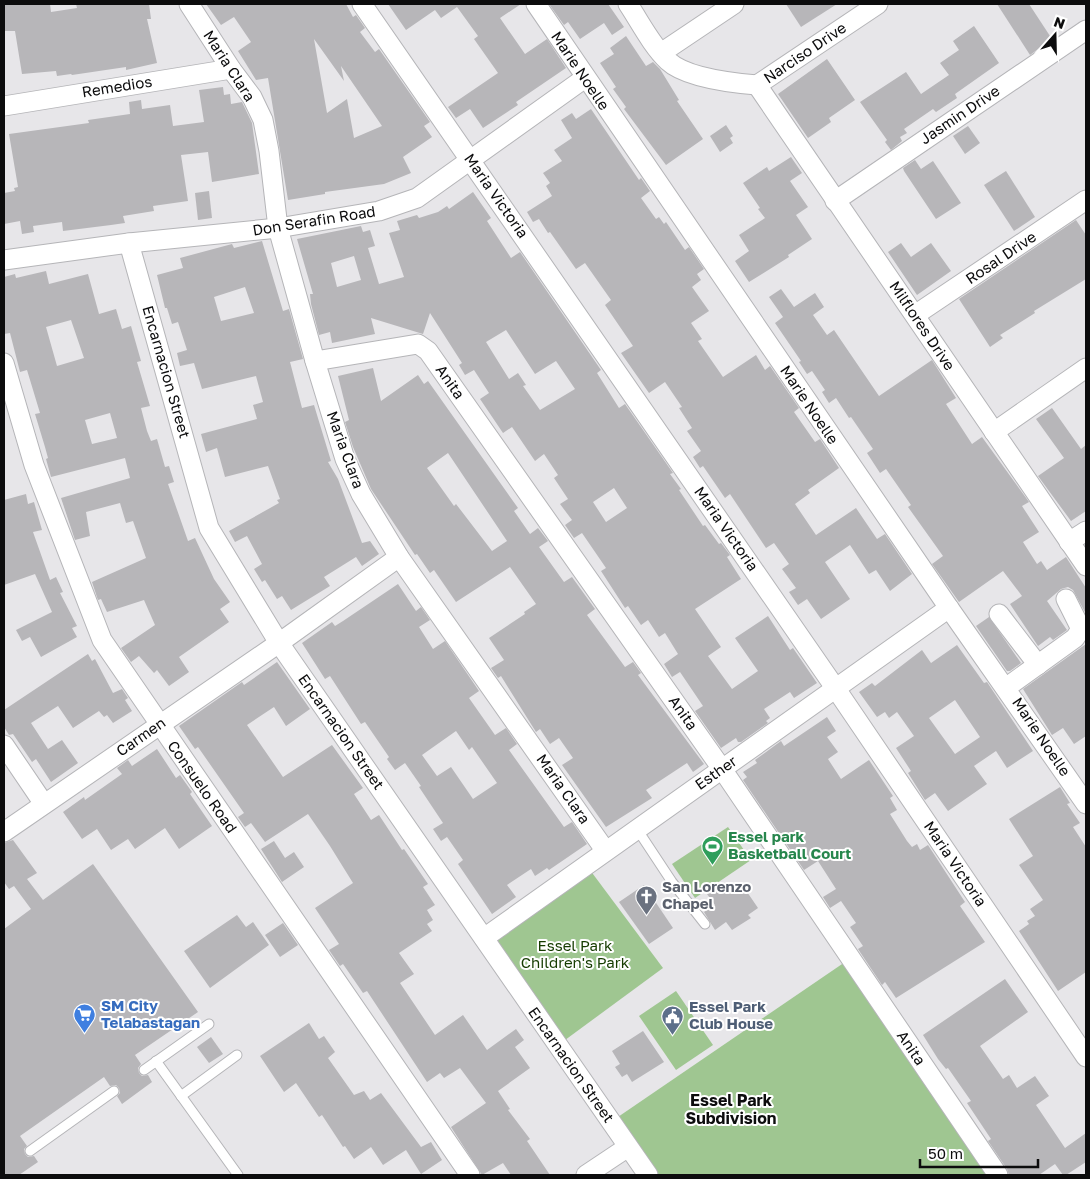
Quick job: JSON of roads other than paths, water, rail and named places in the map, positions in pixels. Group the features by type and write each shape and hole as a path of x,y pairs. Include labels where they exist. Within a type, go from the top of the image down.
{"street":[{"name":"Maria Clara","path":"189,4 231,69 252,96 262,120 269,150 278,228 315,361 349,468 361,494 399,556 606,850"},
{"name":"Maria Victoria","path":"362,4 836,689 1086,1057"},
{"name":"Marie Noelle","path":"536,4 949,608 1007,687 1086,804"},
{"path":"628,4 661,53 674,66 729,82 757,86"},
{"path":"661,53 734,4"},
{"name":"Narciso Drive","path":"757,86 878,4"},
{"name":"Jasmin Drive","path":"834,200 1086,30"},
{"name":"Remedios","path":"4,106 231,69"},
{"name":"Don Serafin Road","path":"4,260 129,242 278,228 379,211 417,198 585,78"},
{"name":"Milflores Drive","path":"757,86 1086,566"},
{"name":"Rosal Drive","path":"915,315 1086,200"},
{"name":"Encarnacion Street","path":"129,242 209,528 279,643 648,1175"},
{"name":"Anita","path":"315,361 418,344 428,351 722,769 998,1175"},
{"name":"Consuelo Road","path":"4,363 34,465 102,640 470,1175"},
{"path":"994,432 1086,368"},
{"path":"1069,542 1086,531"},
{"name":"Carmen","path":"4,832 279,643 399,556"},
{"path":"1007,687 1076,638 1081,629 1066,599"},
{"name":"Esther","path":"484,938 949,608"},
{"path":"999,614 1038,665"},
{"path":"4,745 44,804"},
{"path":"586,1175 628,1147"}],"lane":[{"path":"637,829 672,882 705,924"},
{"path":"144,1070 209,1024"},
{"path":"181,1096 237,1055"},
{"path":"156,1061 238,1175"},
{"path":"30,1151 114,1091"}],"place":[{"name":"Essel park Basketball Court","path":"712,865"},
{"name":"San Lorenzo Chapel","path":"646,915"},
{"name":"SM City Telabastagan","path":"85,1034"},
{"name":"Essel Park Club House","path":"673,1035"}],"district":[{"name":"Essel Park Subdivision","path":"731,1109"}],"park label":[{"name":"Essel Park Children's Park","path":"575,954"}]}
